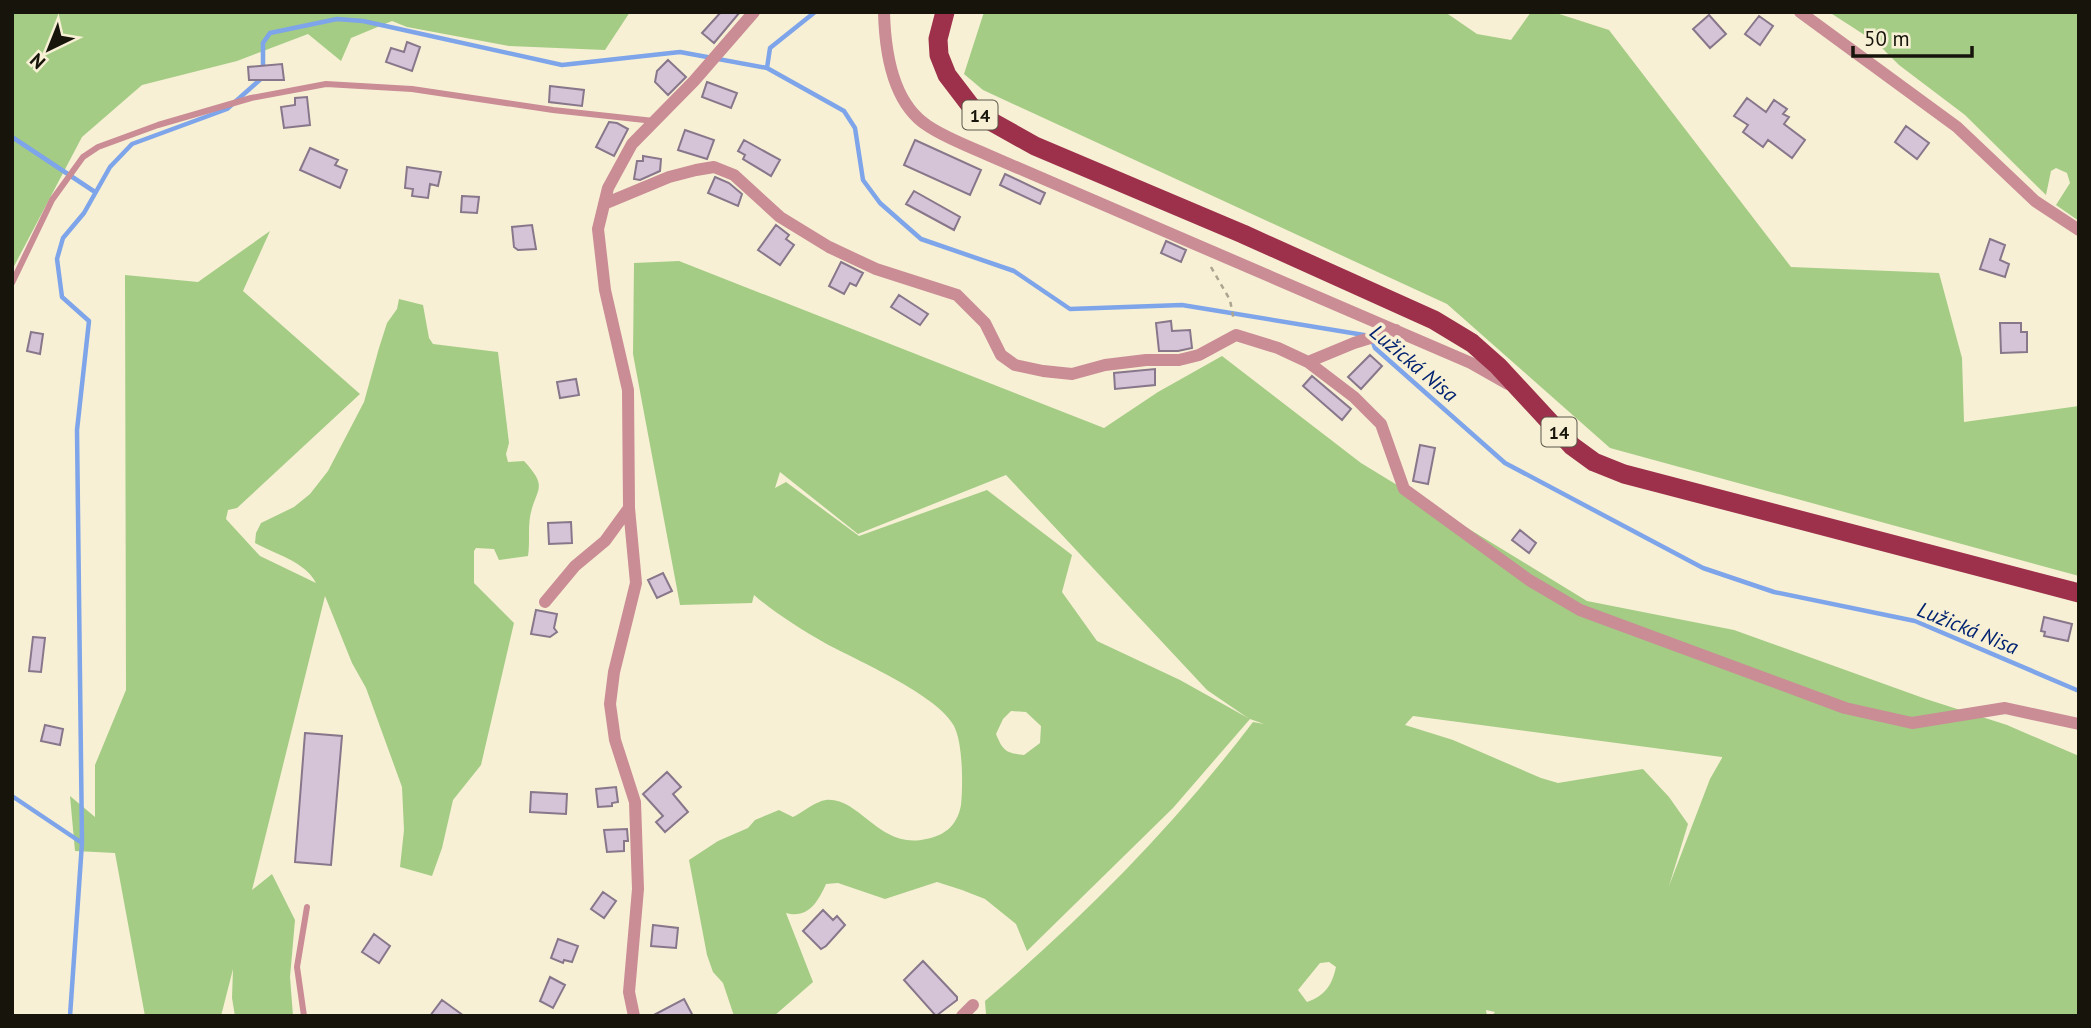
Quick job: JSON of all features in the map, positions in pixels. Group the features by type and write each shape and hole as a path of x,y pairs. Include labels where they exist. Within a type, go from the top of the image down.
{"main road":[{"name":"14","path":"945,12 938,39 939,55 947,75 976,113 1035,146 1243,234 1434,320 1472,343 1572,446 1594,463 1624,474 2079,593"}],"street":[{"path":"634,1016 629,992 638,889 635,802 615,740 610,704 614,671 636,583 629,508 628,390 604,278 598,229 608,188 632,144 694,81 754,12"},
{"path":"884,12 885,41 900,95 906,106 927,126 988,155 1471,363 1523,393"},
{"path":"1800,12 1957,127 2035,201 2079,230"},
{"path":"604,204 669,177 714,167 734,175 780,217 829,247 876,269 957,295 985,323 1001,355 1015,365 1043,371 1072,374 1105,365 1146,360 1179,360 1199,355 1236,335 1278,348 1308,362 1354,397 1381,424 1404,489 1529,580 1580,610 1845,708 1912,723 2005,708 2079,724"},
{"path":"1308,362 1354,343 1396,330"},
{"path":"545,602 575,566 605,541 629,508"},
{"path":"962,1016 973,1005"}],"lane":[{"path":"12,283 51,200 83,157 98,147 158,125 251,98 326,84 412,89 553,110 654,121"},
{"path":"304,1016 297,967 307,907"}],"path":[{"path":"1191,241 1230,300 1236,335"}],"green space":[{"path":"12,12 630,12 605,50 509,46 407,27 392,21 351,38 341,61 308,34 237,61 142,85 82,137 12,270"},
{"path":"984,12 1445,12 1477,34 1511,40 1531,12 1553,12 1609,30 1791,267 1939,273 1962,358 1964,422 2079,406 2079,576 1610,448 1447,304 983,90 964,74"},
{"path":"1829,12 2079,12 2079,221 2056,205 2070,183 2067,173 2056,168 2051,171 2046,195 1965,115 1899,65 1877,43"},
{"path":"270,231 243,291 360,394 237,508 228,510 226,519 260,556 316,583 298,564 255,543 256,533 261,523 294,507 310,494 328,471 364,402 387,323 397,309 399,299 423,305 429,338 433,344 498,352 509,443 506,454 508,462 524,461 537,477 539,489 530,517 528,556 499,560 494,549 476,548 474,551 474,583 514,623 481,765 453,800 442,848 432,876 400,867 404,830 402,787 366,688 352,663 325,596 252,890 272,874 295,920 290,977 293,1016 235,1016 232,998 233,969 221,1016 145,1016 115,853 75,851 70,796 95,817 95,765 126,690 125,275 198,282"},
{"path":"679,261 1104,428 1158,392 1222,356 1361,463 1587,601 1734,630 2007,725 2079,756 2079,1016 1492,1016 1495,1012 1486,1010 1487,1016 986,1014 985,1001 1127,869 1192,798 1253,722 1264,724 1250,719 1173,808 1027,951 1016,924 985,899 962,890 937,882 885,899 838,883 826,884 811,908 800,914 786,913 813,982 774,1016 734,1016 723,983 713,972 707,955 689,860 718,841 748,828 755,820 779,810 793,817 826,800 849,806 892,836 921,840 936,836 948,830 959,813 962,787 961,753 954,726 931,702 895,679 806,632 754,595 752,603 680,605 633,354 634,263","holes":["780,472 858,534 1006,475 1207,690 1248,718 1180,680 1097,641 1062,592 1072,555 987,490 859,536 786,482 775,488","1011,711 1026,712 1041,726 1040,743 1024,755 1006,750 996,734 1003,719","1413,716 1722,758 1710,779 1669,886 1688,824 1669,797 1643,769 1558,783 1453,740 1405,725","1329,962 1336,967 1330,984 1323,993 1307,1002 1298,990 1320,963"]}],"building":[{"path":"721,12 740,12 714,43 702,33"},
{"path":"1709,15 1726,34 1710,48 1693,29"},
{"path":"1759,16 1773,26 1760,45 1745,34"},
{"path":"407,42 420,47 412,71 386,62 391,48 404,52"},
{"path":"668,60 686,77 668,95 655,82 657,71"},
{"path":"282,64 284,80 249,80 248,67"},
{"path":"707,82 737,93 731,108 702,97"},
{"path":"550,86 584,90 582,106 549,102"},
{"path":"307,97 310,125 284,128 281,107 295,105 295,98"},
{"path":"1747,98 1766,112 1774,100 1787,109 1783,114 1789,117 1784,124 1805,140 1792,158 1768,140 1763,147 1743,132 1748,125 1734,116"},
{"path":"609,122 628,129 614,156 596,147"},
{"path":"1906,126 1929,143 1917,159 1895,142"},
{"path":"685,130 714,140 707,159 678,150"},
{"path":"744,140 780,160 771,176 743,159 745,155 738,151"},
{"path":"915,140 981,170 970,195 904,165"},
{"path":"310,148 338,160 335,165 347,170 340,188 300,170"},
{"path":"643,156 661,159 660,171 640,180 634,179 637,161 643,161"},
{"path":"407,167 441,172 438,186 430,184 428,198 412,196 413,189 405,188"},
{"path":"1005,174 1045,193 1040,204 1000,185"},
{"path":"715,177 729,183 742,194 738,206 708,193"},
{"path":"914,191 960,217 954,230 906,204"},
{"path":"462,196 479,197 477,213 461,212"},
{"path":"532,225 536,249 518,250 514,247 512,227"},
{"path":"776,225 789,235 786,239 794,245 780,265 758,250"},
{"path":"1990,239 2005,245 2000,260 2009,264 2005,277 1980,269"},
{"path":"1166,241 1186,250 1181,262 1161,253"},
{"path":"841,262 863,273 856,286 850,283 844,294 829,286"},
{"path":"899,295 928,314 920,325 891,307"},
{"path":"1171,321 1172,331 1190,330 1192,348 1159,351 1156,323"},
{"path":"2000,323 2021,323 2021,332 2027,332 2027,352 2001,353"},
{"path":"31,332 43,334 40,354 27,351"},
{"path":"1370,355 1382,366 1361,389 1348,377"},
{"path":"1155,369 1155,385 1115,389 1114,373"},
{"path":"1312,376 1351,409 1342,420 1303,386"},
{"path":"576,379 579,395 560,398 557,382"},
{"path":"1420,445 1435,448 1428,484 1413,481"},
{"path":"571,522 572,543 549,544 548,523"},
{"path":"1520,530 1536,543 1529,553 1512,540"},
{"path":"663,573 672,591 657,598 648,580"},
{"path":"536,610 557,614 554,628 557,632 550,637 531,634"},
{"path":"2044,617 2072,624 2068,641 2044,636 2045,632 2041,631"},
{"path":"33,637 45,638 41,672 29,671"},
{"path":"45,725 63,729 60,745 41,741"},
{"path":"305,733 342,736 331,865 295,862"},
{"path":"667,772 681,787 673,794 688,812 665,832 656,822 663,816 643,794"},
{"path":"616,787 618,802 612,803 612,806 598,807 596,789"},
{"path":"531,792 567,794 566,814 530,812"},
{"path":"627,829 628,841 624,841 624,851 607,852 604,830"},
{"path":"603,892 616,901 604,918 591,909"},
{"path":"823,910 833,920 837,916 845,925 821,949 803,931"},
{"path":"653,925 678,928 676,948 651,946"},
{"path":"374,934 390,946 379,963 362,952"},
{"path":"558,939 578,946 572,962 564,960 563,963 551,958"},
{"path":"923,961 957,997 957,1000 936,1016 904,980"},
{"path":"550,977 565,985 553,1008 540,1001"},
{"path":"684,999 693,1016 652,1016"},
{"path":"442,1000 464,1016 430,1016"}],"waterway":[{"name":"Lužická Nisa","path":"815,12 770,48 767,68 844,111 855,128 863,180 880,203 921,239 1014,271 1070,309 1182,305 1364,335 1372,340 1375,348 1505,463 1703,568 1774,592 1915,621 2079,691"},
{"path":"70,1016 82,843 77,430 89,321 62,297 57,259 63,238 84,213 110,167 132,144 227,109 263,77 263,43 270,33 337,19 363,21 562,65 680,52 767,68"},
{"path":"12,137 95,192"},
{"path":"12,796 82,843"}]}
